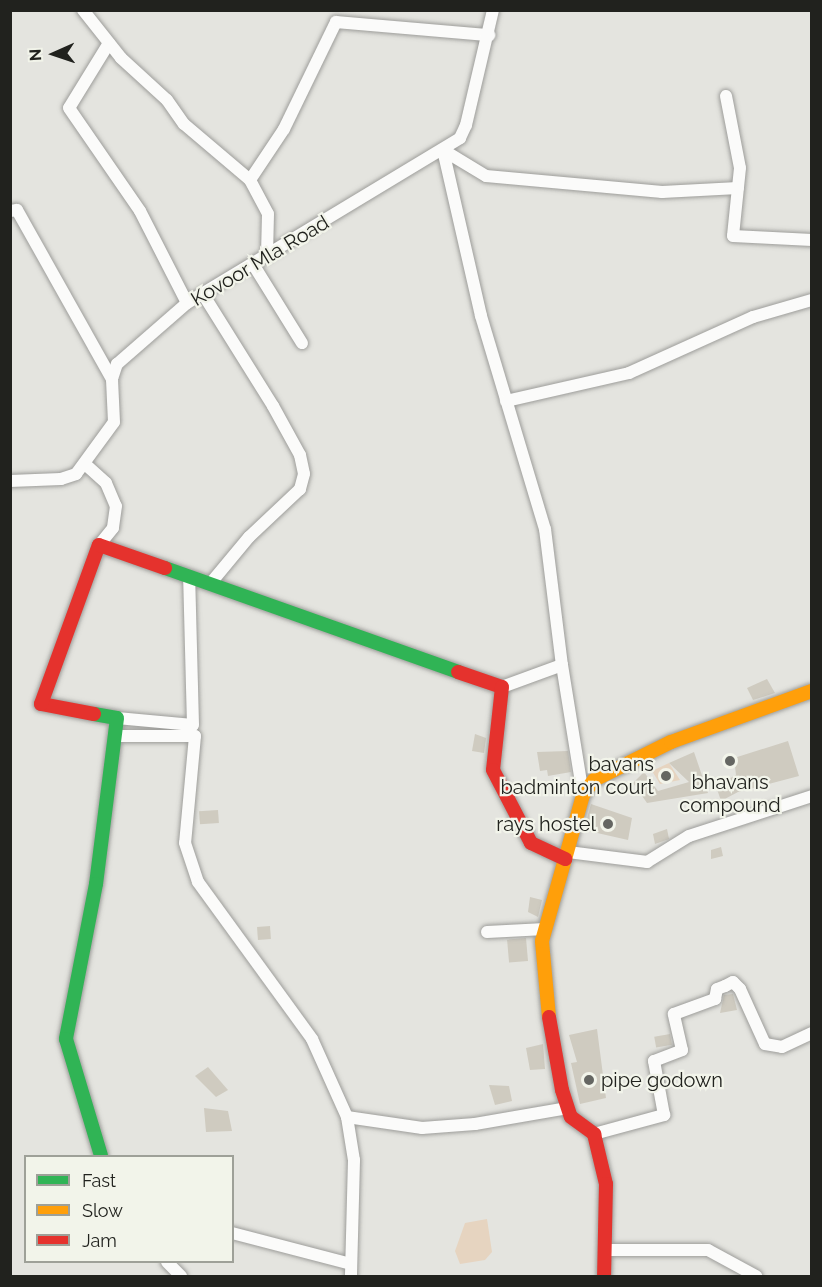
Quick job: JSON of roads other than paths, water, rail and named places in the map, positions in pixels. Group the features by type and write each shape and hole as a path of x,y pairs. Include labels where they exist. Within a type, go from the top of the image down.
{"street":[{"path":"82,10 109,43 167,100 184,123 250,180 268,214 267,256"},
{"name":"Kovoor Mla Road","path":"112,379 117,364 187,303 460,138 466,125 493,10"},
{"path":"250,180 284,129 336,22 489,34"},
{"path":"109,43 69,108 141,211 187,303"},
{"path":"726,96 740,168 733,236 812,240"},
{"path":"443,150 486,176 662,192 738,188"},
{"path":"443,150 481,316 545,529 562,665 583,795"},
{"path":"10,211 17,210 112,379 114,422 76,474 61,479 10,481"},
{"path":"253,264 302,343"},
{"path":"203,294 273,406 300,455 304,474 300,489 249,537 210,584"},
{"path":"506,401 629,374 753,317 812,300"},
{"path":"85,464 106,483 116,506 113,528 99,545 41,704 117,718 193,725 189,577"},
{"path":"99,545 502,687 562,665"},
{"path":"502,687 493,770 531,843 567,855 647,862 689,836 812,796"},
{"path":"604,1276 607,1250 606,1184 594,1134 571,1117 568,1108 545,991 542,941 583,795 594,780 671,742 812,691"},
{"path":"101,1155 66,1039 96,884 117,718"},
{"path":"115,736 195,736 186,843 198,882 312,1039 347,1117 354,1160 351,1270 234,1234"},
{"path":"487,932 545,929"},
{"path":"594,1134 664,1115 654,1061 682,1050 674,1014 715,999 717,989 733,982 740,989 765,1044 782,1047 812,1033"},
{"path":"347,1117 422,1128 475,1124 568,1108"},
{"path":"607,1250 708,1250 756,1276"},
{"path":"168,1263 181,1276"}],"place":[{"name":"bhavans compound","path":"730,761"},
{"name":"bavans badminton court","path":"666,776"},
{"name":"rays hostel","path":"608,824"},
{"name":"pipe godown","path":"589,1080"}]}
